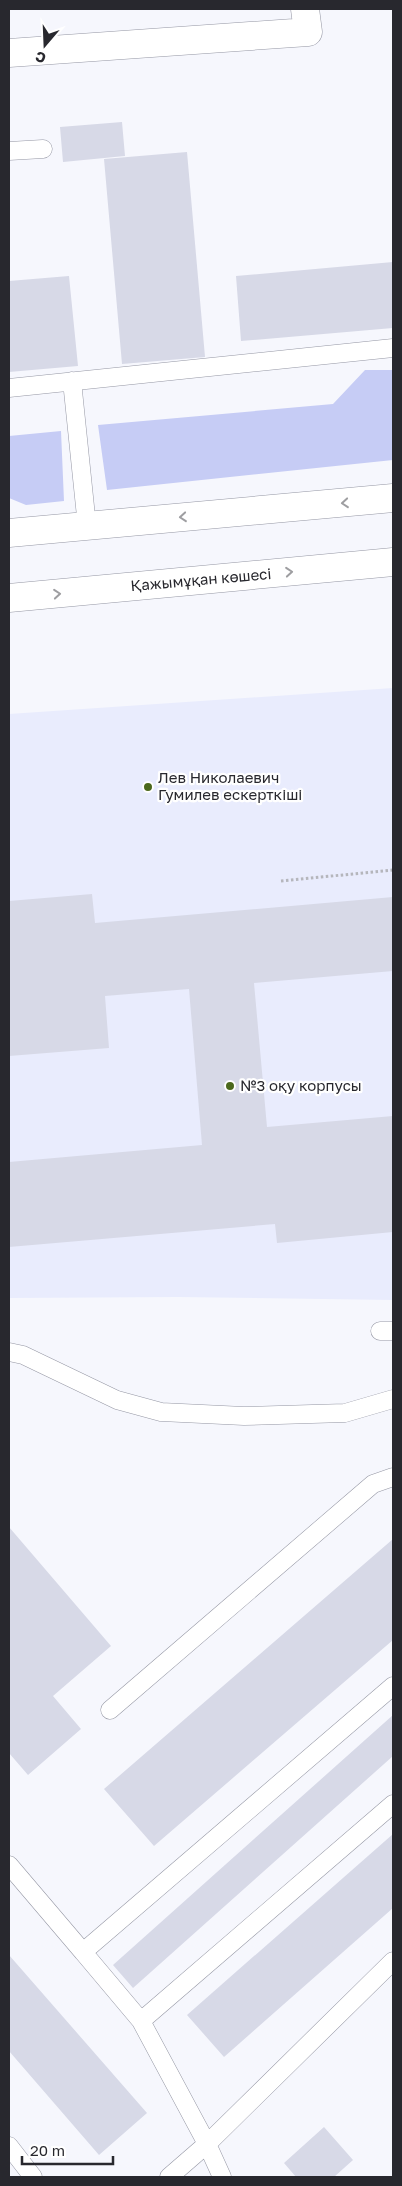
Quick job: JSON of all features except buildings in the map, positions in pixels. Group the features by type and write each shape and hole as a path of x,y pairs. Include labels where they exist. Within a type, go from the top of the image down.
{"main road":[{"path":"9,53 308,32 305,9"},
{"path":"10,532 393,498"},
{"name":"Қажымұқан көшесі","path":"9,598 393,562"}],"lane":[{"path":"9,151 43,149"},
{"path":"9,388 393,348"},
{"path":"72,381 87,526"},
{"path":"9,1352 23,1355 116,1400 161,1412 244,1416 345,1413 393,1400"},
{"path":"110,1710 373,1484 393,1476"},
{"path":"83,1952 393,1686"},
{"path":"141,2021 393,1804"},
{"path":"9,1865 141,2021 208,2144 222,2177"},
{"path":"170,2177 208,2144 393,1961"},
{"path":"9,2146 33,2177"}],"path":[{"path":"281,881 393,870"}],"shaded area":[{"path":"365,370 393,370 393,460 107,490 98,425 333,404"},
{"path":"61,431 64,501 26,505 9,498 9,436"},
{"path":"393,688 393,1300 178,1297 9,1298 9,714"}],"place":[{"name":"Лев Николаевич Гумилев ескерткіші","path":"148,787"},
{"name":"№3 оқу корпусы","path":"230,1086"}]}
